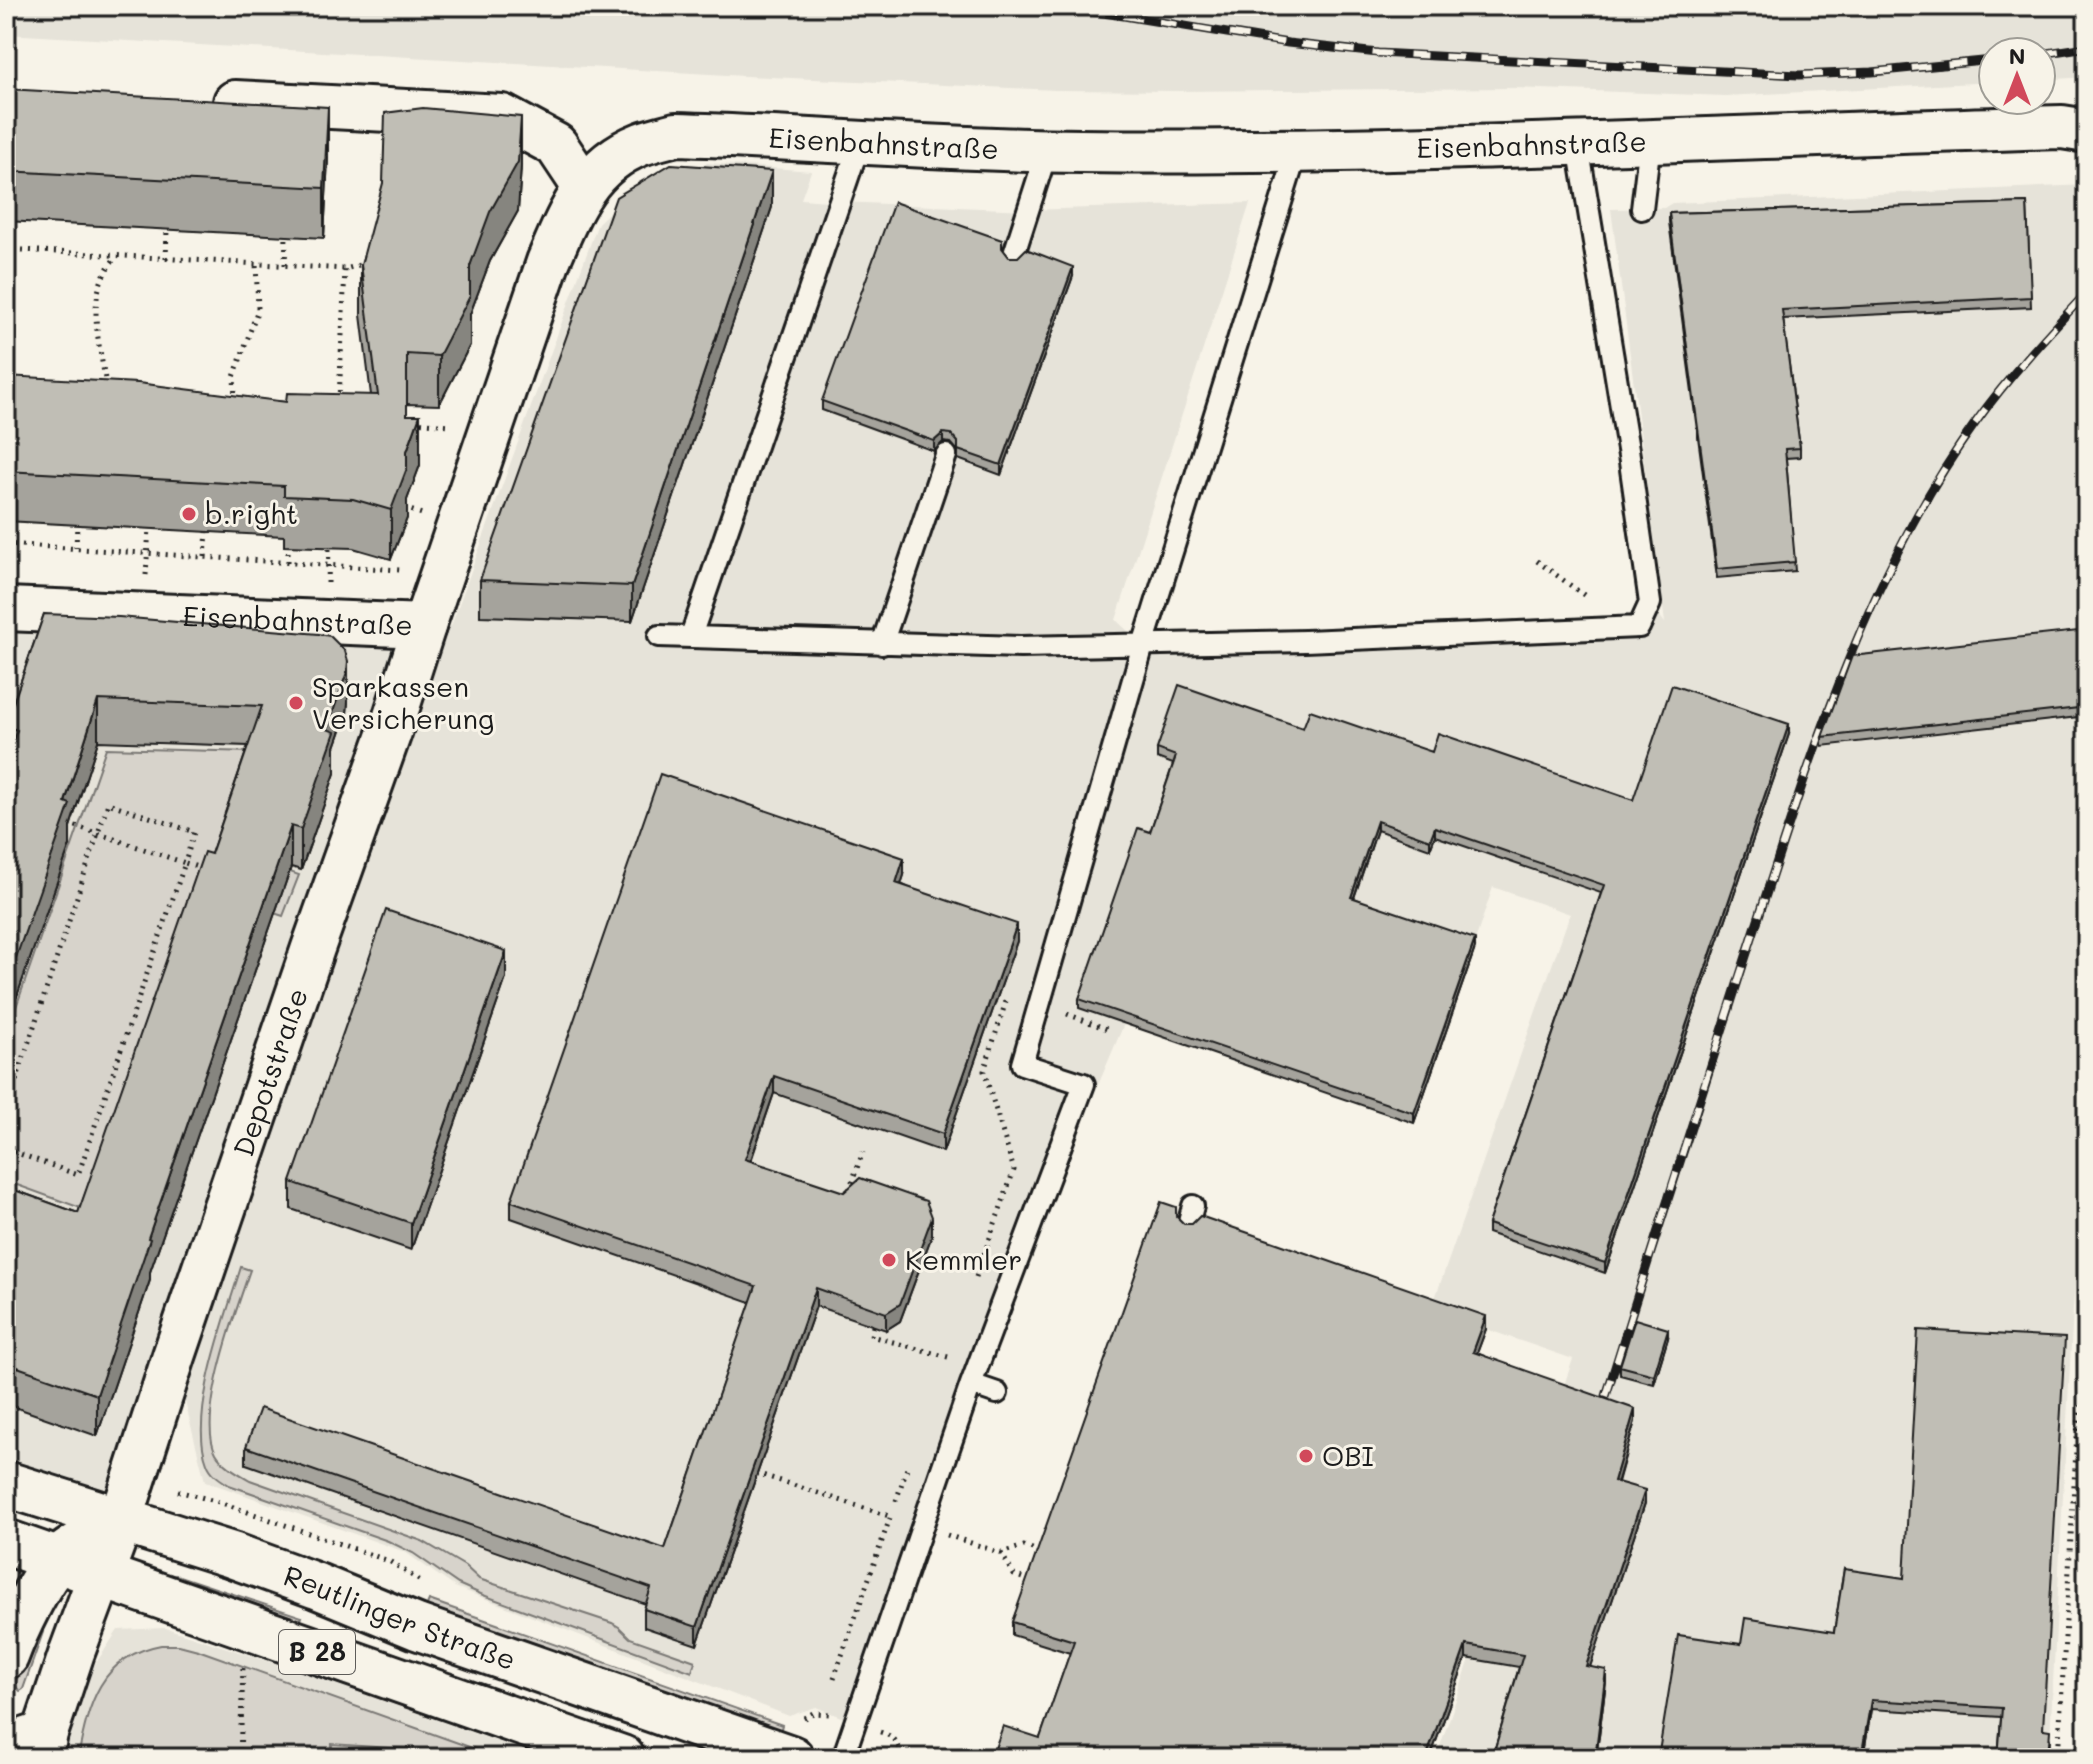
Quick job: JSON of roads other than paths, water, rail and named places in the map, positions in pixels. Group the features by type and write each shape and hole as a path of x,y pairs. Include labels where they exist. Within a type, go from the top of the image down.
{"main road":[{"name":"Reutlinger Straße","path":"6,1484 232,1555 417,1627 791,1758"},
{"path":"6,1656 37,1591 58,1561 121,1520"},
{"path":"30,1746 72,1652 121,1520"},
{"name":"Reutlinger Straße","path":"6,1542 622,1758"}],"street":[{"path":"192,100 502,116 556,145 584,187"},
{"name":"Eisenbahnstraße","path":"8,606 424,626 548,262 567,216 584,187 606,164 639,144 676,134 1047,151 1297,151 1578,145 2062,127 2087,131"},
{"name":"Depotstraße","path":"121,1520 174,1356 424,626"}],"lane":[{"path":"691,636 860,142"},
{"path":"1642,209 1650,142"},
{"path":"659,636 1020,647 1437,636 1639,627 1650,603 1578,145"},
{"path":"1014,254 1047,151"},
{"path":"843,1758 971,1384 1084,1084 1022,1064 1143,645 1297,151"},
{"path":"882,644 946,455"},
{"path":"971,1384 997,1393"}],"railway":[{"path":"1052,6 1288,43 1378,53 1799,75 1872,72 1977,62"},
{"path":"2057,52 2087,47"},
{"path":"1606,1396 1792,815 1841,678 1869,611 1936,483 1976,422 2043,339 2087,292"}],"place":[{"name":"b.right","path":"189,514"},
{"name":"Sparkassen Versicherung","path":"296,703"},
{"name":"Kemmler","path":"889,1260"},
{"name":"OBI","path":"1306,1456"}]}
